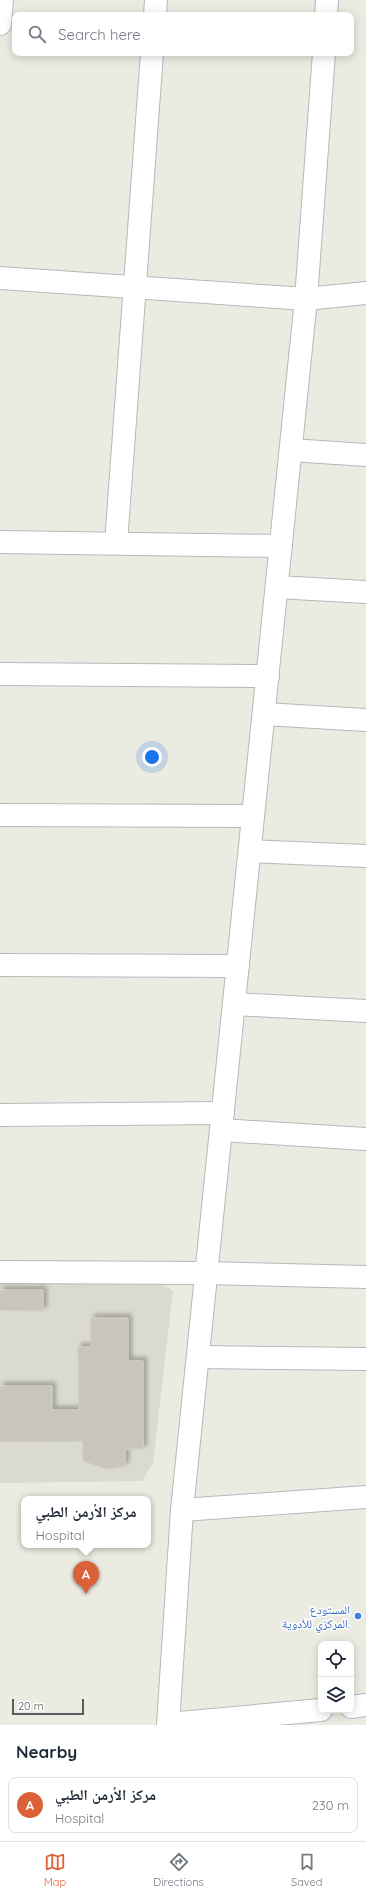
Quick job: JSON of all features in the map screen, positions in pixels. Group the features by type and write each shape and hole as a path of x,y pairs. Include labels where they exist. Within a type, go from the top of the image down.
{"street":[{"path":"0,24 2,0"},
{"path":"155,12 156,0"},
{"path":"326,12 327,0"},
{"path":"116,544 152,56"},
{"path":"318,1710 168,1724 182,1510 306,299 324,56"},
{"path":"0,278 306,299 366,293"},
{"path":"291,450 366,455"},
{"path":"0,542 281,546"},
{"path":"277,587 366,592"},
{"path":"0,674 268,676"},
{"path":"264,714 366,720"},
{"path":"0,815 253,816"},
{"path":"250,851 366,856"},
{"path":"0,965 238,966"},
{"path":"234,1004 366,1011"},
{"path":"0,1115 222,1122 366,1139"},
{"path":"0,1272 207,1273 366,1277"},
{"path":"198,1357 366,1359"},
{"path":"182,1510 366,1498"},
{"path":"354,1707 366,1706"}],"shaded area":[{"path":"0,1283 162,1284 173,1291 153,1463 142,1481 0,1483"}],"building":[{"path":"0,1290 43,1290 43,1311 0,1310"},
{"path":"91,1318 128,1318 128,1361 143,1361 143,1449 125,1449 125,1466 107,1469 83,1461 83,1441 0,1442 0,1386 52,1386 52,1410 79,1410 78,1347 91,1347"}],"place":[{"name":"مركز الأرمن الطبي","path":"86,1594"},
{"name":"المستودع المركزي للأدوية.","path":"358,1616"}]}
